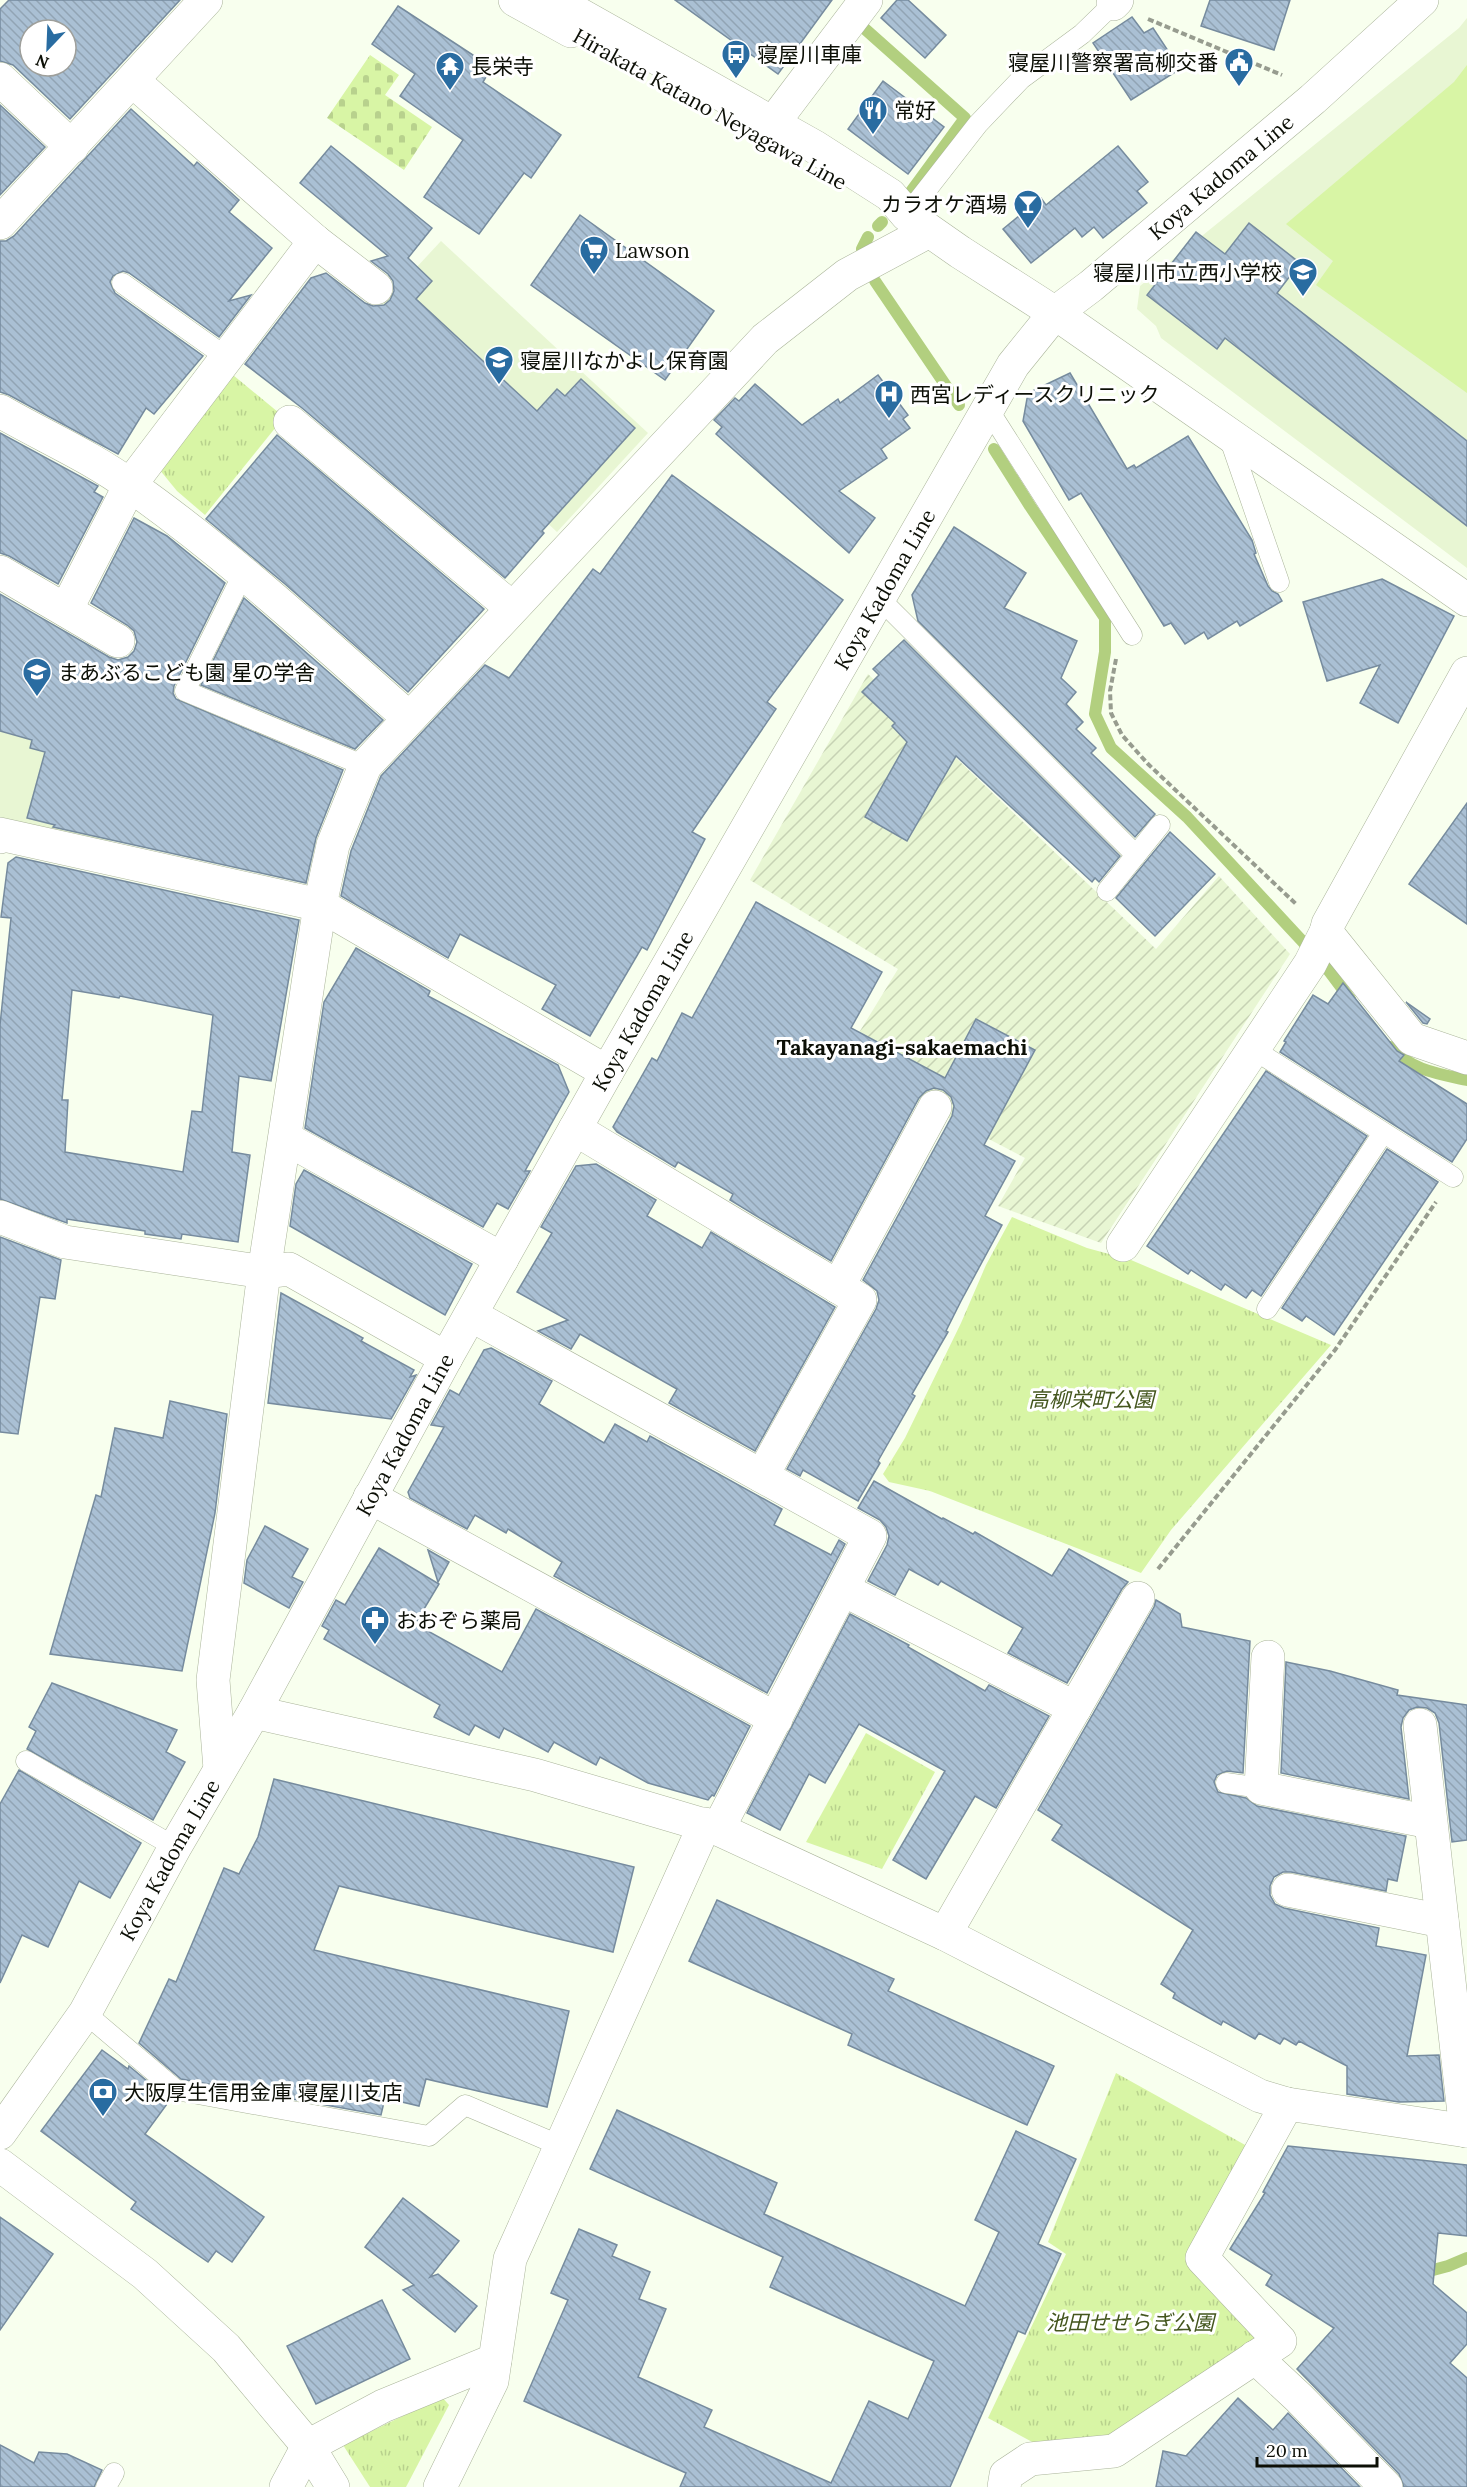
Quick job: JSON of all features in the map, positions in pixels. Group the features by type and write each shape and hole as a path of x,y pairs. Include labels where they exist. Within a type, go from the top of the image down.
{"street":[{"path":"0,224 206,0"},
{"name":"Hirakata Katano Neyagawa Line","path":"515,0 918,223 1055,313 1467,600"},
{"name":"Hirakata Katano Neyagawa Line","path":"554,0 773,123 890,195 918,223"},
{"path":"773,123 866,0"},
{"name":"Koya Kadoma Line","path":"0,2133 85,2013 176,1846 254,1712 446,1358 607,1072 1013,365 1055,313 1091,286 1312,99 1422,0"},
{"path":"0,79 72,147"},
{"path":"133,81 315,241 376,288"},
{"path":"220,1769 213,1680 264,1272 320,905 333,845 365,766 765,339 918,223"},
{"path":"66,610 130,485 315,241"},
{"path":"0,411 76,452 130,485 244,572 409,718"},
{"path":"290,422 512,608"},
{"path":"0,572 118,641"},
{"path":"1123,1245 1310,964 1328,924 1467,673"},
{"path":"0,837 0,834 320,905 607,1072"},
{"path":"1326,932 1412,1039 1467,1058"},
{"path":"838,1287 934,1107"},
{"path":"575,1129 860,1300 762,1476"},
{"path":"285,1138 502,1259"},
{"path":"0,1217 65,1242 264,1272 290,1269 446,1358"},
{"path":"440,2487 492,2380 510,2259 561,2146 712,1826 776,1719 870,1536 471,1315"},
{"path":"370,1497 776,1719"},
{"path":"844,1590 1075,1708"},
{"path":"945,1934 1138,1598"},
{"path":"1268,1657 1260,1788 1430,1822"},
{"path":"254,1712 535,1775 712,1826 945,1934 1260,2096 1287,2104 1466,2131 1420,1725"},
{"path":"1288,1890 1442,1921"},
{"path":"1004,2487 1006,2475 1030,2459 1114,2451 1280,2341 1202,2258 1287,2104"},
{"path":"0,2165 145,2274 226,2348 308,2446 333,2487"},
{"path":"1255,2357 1299,2398 1386,2487"},
{"path":"286,2487 308,2446 383,2406 495,2360"}],"lane":[{"path":"918,223 978,124 1021,79 1082,34 1115,2"},
{"path":"122,283 226,357"},
{"path":"988,409 1127,627"},
{"path":"1228,434 1279,582"},
{"path":"244,572 185,691 365,766"},
{"path":"879,598 1136,855"},
{"path":"1107,891 1160,825"},
{"path":"1253,1049 1453,1177"},
{"path":"1267,1309 1383,1133"},
{"path":"26,1761 176,1846"},
{"path":"1226,1783 1260,1788"},
{"path":"85,2013 176,2090 429,2136 465,2105 561,2146"}],"path":[{"path":"1115,2 1298,81 1312,99"},
{"path":"1127,627 1110,691 1110,712 1122,735 1148,764 1326,932"},
{"path":"1138,1598 1149,1580 1335,1350 1453,1177"}],"shaded area":[{"name":"寝屋川市立西小学校","path":"1467,18 1467,568 1161,338 1156,326 1137,309 1140,286 1459,28"},
{"name":"寝屋川なかよし保育園","path":"441,241 648,433 557,532 350,339"},
{"path":"0,649 132,765 109,845 0,817"},
{"path":"868,674 1156,949 1219,876 1290,954 1101,1243 998,1206 1025,1158 841,1062 898,969 750,880"}],"green space":[{"path":"370,55 399,75 385,95 432,127 404,170 327,118"},
{"path":"1467,65 1467,393 1316,285 1333,261 1286,224 1454,82"},
{"path":"233,375 284,417 205,515 177,491 159,469"},
{"name":"高柳栄町公園","path":"1012,1217 1087,1248 1131,1260 1331,1345 1171,1530 1141,1573 930,1491 889,1482 883,1474 905,1438 961,1323 986,1265"},
{"path":"866,1733 935,1772 882,1869 806,1842"},
{"name":"池田せせらぎ公園","path":"1116,2073 1247,2146 1187,2257 1267,2337 1110,2437 1036,2444 988,2418 1066,2254 1048,2242"},
{"path":"442,2397 449,2405 406,2487 370,2487 343,2445"}],"building":[{"path":"9,0 180,0 70,119 27,78 78,78 78,18 18,18 18,70 13,65 0,61 0,9"},
{"path":"675,0 832,0 778,74"},
{"path":"897,0 908,0 946,35 925,58 881,18"},
{"path":"1210,0 1290,0 1274,50 1201,26"},
{"path":"398,6 479,59 472,67 486,77 483,82 561,135 531,178 524,173 479,234 424,197 463,140 400,96 415,74 372,44"},
{"path":"1132,17 1144,33 1153,28 1180,69 1131,100 1093,43"},
{"path":"883,81 944,127 908,174 848,129"},
{"path":"0,105 45,147 0,195"},
{"path":"131,109 194,166 197,162 239,200 229,212 272,248 229,301 251,295 219,337 129,273 123,271 113,276 110,282 115,293 203,356 154,414 146,408 118,454 0,392 0,241 6,241 14,236"},
{"path":"331,146 432,228 408,258 432,281 416,299 537,411 557,389 565,396 581,379 635,428 542,531 544,533 505,578 302,408 245,364 311,278 326,273 365,303 373,306 384,305 390,300 394,291 393,281 388,274 371,261 388,256 300,183"},
{"path":"1118,146 1148,182 1137,191 1147,203 1103,238 1094,227 1082,237 1075,228 1031,263 1003,229 1041,198 1046,205"},
{"path":"580,215 714,311 665,380 531,285"},
{"path":"1249,223 1300,263 1277,293 1467,441 1467,526 1225,338 1217,349 1147,295 1196,232 1225,254"},
{"path":"1070,373 1127,469 1134,465 1136,468 1188,436 1252,540 1256,553 1254,554 1268,586 1278,594 1282,601 1240,626 1237,621 1208,639 1204,632 1185,644 1171,623 1164,626 1081,493 1069,500 1023,421 1028,393"},
{"path":"878,375 908,415 903,419 910,428 881,449 887,458 839,491 875,518 849,553 716,434 722,427 714,420 735,398 739,401 755,384 802,425 838,399 840,403"},
{"path":"0,433 98,486 94,492 103,497 58,584 0,553"},
{"path":"277,435 484,609 408,692 285,584 206,519"},
{"path":"672,475 843,600 767,702 776,709 692,832 705,839 647,950 642,947 590,1036 542,1009 556,985 460,934 448,958 341,896 351,851 381,776 485,665 509,678 593,569 600,574"},
{"path":"134,518 167,536 225,583 174,686 173,693 176,699 343,770 316,838 306,883 53,827 55,825 27,818 45,752 30,748 32,740 0,731 0,594 109,657 118,660 128,657 134,651 137,642 134,631 91,603"},
{"path":"954,527 1026,573 1004,608 1077,641 1061,678 1076,692 1066,704 1083,722 1076,729 1096,748 1091,753 1155,814 1135,837 918,621 912,595"},
{"path":"1382,579 1454,616 1398,723 1360,703 1380,665 1327,681 1303,602"},
{"path":"244,598 383,720 355,749 201,685"},
{"path":"904,640 1120,856 1099,882 1095,878 1092,882 956,756 907,841 865,817 907,742 892,726 895,723 862,692 879,675 873,669"},
{"path":"1467,803 1467,924 1409,884"},
{"path":"1170,832 1215,874 1155,936 1116,898"},
{"path":"16,857 299,920 271,1081 239,1076 232,1152 250,1155 238,1242 182,1234 181,1239 67,1219 67,1223 0,1199 0,1025 11,918 1,917 8,863","holes":["72,990 119,998 120,996 213,1015 202,1112 192,1111 183,1172 65,1152 68,1100 62,1100"]},
{"path":"756,902 882,972 851,1028 945,1078 976,1019 1035,1050 984,1145 1015,1161 985,1216 1002,1225 961,1301 946,1331 948,1332 912,1394 915,1396 858,1501 803,1470 800,1476 787,1469 876,1309 879,1300 877,1291 863,1280 952,1116 954,1106 951,1097 943,1090 934,1088 926,1091 919,1098 831,1261 730,1200 733,1194 678,1162 675,1167 617,1132 613,1127 652,1058 657,1061 682,1013 692,1018"},
{"path":"356,948 430,991 428,996 558,1065 569,1092 525,1171 530,1171 508,1209 497,1203 483,1227 305,1128 324,1002"},
{"path":"1343,983 1397,1051 1404,1055 1399,1061 1467,1104 1467,1139 1452,1162 1280,1052 1286,1042 1284,1041 1313,995 1328,1004"},
{"path":"1406,1002 1430,1019 1427,1024 1423,1023"},
{"path":"1266,1071 1367,1136 1261,1296 1252,1290 1246,1298 1225,1284 1221,1290 1191,1270 1188,1274 1147,1246"},
{"path":"1387,1149 1438,1182 1334,1335 1306,1316 1302,1321 1282,1308"},
{"path":"596,1164 656,1200 647,1216 702,1248 711,1232 835,1307 755,1451 669,1403 677,1389 580,1334 571,1349 538,1331 568,1320 517,1292 552,1233 541,1227 576,1166"},
{"path":"304,1170 472,1264 445,1315 290,1226 296,1184"},
{"path":"0,1237 61,1260 55,1299 40,1297 18,1434 0,1432"},
{"path":"281,1293 363,1338 361,1341 414,1370 410,1377 416,1375 391,1419 268,1403"},
{"path":"491,1348 552,1381 539,1404 604,1443 615,1424 647,1442 650,1436 782,1509 774,1525 831,1555 839,1540 845,1544 767,1693 554,1576 562,1562 508,1529 506,1533 475,1515 467,1529 410,1498 408,1492 444,1427 431,1425 450,1390 459,1395 484,1350"},
{"path":"170,1401 227,1414 215,1513 182,1671 50,1654 96,1495 101,1497 115,1428 163,1438"},
{"path":"874,1481 942,1519 973,1534 975,1532 1052,1576 1069,1549 1128,1582 1067,1683 1008,1653 1023,1628 941,1581 938,1585 909,1569 895,1595 868,1581 887,1545 889,1536 880,1520 858,1508"},
{"path":"265,1526 308,1549 292,1577 303,1582 289,1608 244,1583 247,1560"},
{"path":"379,1548 439,1584 415,1624 502,1672 536,1609 750,1726 714,1796 712,1795 708,1800 648,1783 600,1757 596,1765 554,1742 548,1752 504,1728 499,1738 475,1725 469,1735 434,1717 440,1705 324,1639 329,1630 322,1626 336,1600 345,1605"},
{"path":"428,1550 449,1562 438,1582"},
{"path":"1156,1600 1180,1614 1182,1627 1250,1641 1243,1773 1227,1771 1217,1775 1214,1782 1218,1792 1246,1798 1257,1806 1406,1836 1397,1881 1388,1879 1386,1891 1283,1872 1274,1877 1270,1886 1270,1895 1275,1904 1284,1908 1379,1928 1376,1946 1426,1955 1407,2056 1439,2055 1444,2101 1399,2102 1347,2094 1347,2066 1299,2041 1296,2045 1284,2038 1280,2044 1259,2033 1255,2039 1223,2021 1221,2025 1173,1998 1175,1993 1161,1984 1193,1930 1052,1840 1062,1825 1038,1810"},
{"path":"850,1614 909,1645 908,1647 985,1691 989,1685 1049,1716 996,1808 975,1796 926,1879 893,1860 945,1771 859,1724 825,1783 809,1774 780,1830 747,1813"},
{"path":"1286,1662 1330,1671 1398,1690 1397,1695 1467,1705 1467,1840 1452,1842 1439,1723 1435,1713 1427,1708 1417,1707 1409,1710 1403,1718 1401,1727 1409,1799 1281,1773"},
{"path":"52,1683 177,1730 166,1752 185,1762 153,1820 27,1749 36,1731 29,1727"},
{"path":"19,1770 141,1843 110,1898 79,1881 48,1947 22,1935 0,1983 0,1804"},
{"path":"274,1779 634,1867 613,1952 339,1886 314,1950 569,2011 547,2107 426,2079 419,2106 385,2098 381,2115 181,2079 139,2043 169,1979 176,1982 224,1868 239,1874 258,1837"},
{"path":"717,1900 894,1979 888,1991 1054,2066 1027,2125 848,2045 852,2034 689,1961"},
{"path":"102,2050 128,2069 129,2066 170,2100 145,2134 264,2217 232,2262 216,2251 208,2262 131,2209 136,2202 41,2131"},
{"path":"617,2110 777,2183 764,2214 965,2306 999,2232 975,2220 1016,2131 1076,2159 1038,2244 1061,2254 1025,2334 1018,2331 950,2487 680,2487 686,2473 524,2401 568,2300 551,2293 579,2229 617,2245 612,2256 650,2272 639,2299 666,2309 638,2377 712,2410 704,2427 831,2483 869,2401 908,2419 934,2361 770,2287 783,2257 590,2169"},
{"path":"1288,2146 1467,2165 1467,2236 1438,2233 1433,2284 1467,2313 1467,2344 1450,2363 1467,2378 1467,2487 1404,2487 1399,2474 1297,2369 1334,2328 1266,2285 1272,2275 1230,2249 1265,2193 1263,2192"},
{"path":"403,2198 459,2241 430,2277 438,2274 477,2306 455,2332 403,2290 414,2285 365,2247"},
{"path":"0,2217 53,2254 0,2330"},
{"path":"382,2300 410,2359 316,2404 287,2346"},
{"path":"1238,2398 1273,2430 1288,2413 1360,2487 1156,2487 1163,2451 1186,2456"},
{"path":"0,2445 34,2463 39,2452 67,2454 102,2470 94,2487 0,2487"}],"waterway":[{"path":"865,29 965,118 910,193"},
{"path":"878,226 882,222"},
{"path":"862,249 868,237"},
{"path":"875,281 959,405"},
{"path":"994,449 1105,618 1105,652 1095,714 1111,748 1187,817 1304,943"},
{"path":"1326,967 1350,999"},
{"path":"1390,1047 1416,1066 1467,1080"},
{"path":"1418,2274 1467,2258"}],"place":[{"name":"寝屋川車庫","path":"736,80"},
{"name":"寝屋川警察署高柳交番","path":"1239,88"},
{"name":"長栄寺","path":"450,92"},
{"name":"常好","path":"873,136"},
{"name":"カラオケ酒場","path":"1028,230"},
{"name":"Lawson","path":"594,276"},
{"name":"寝屋川市立西小学校","path":"1303,298"},
{"name":"寝屋川なかよし保育園","path":"499,386"},
{"name":"西宮レディースクリニック","path":"889,420"},
{"name":"まあぶるこども園 星の学舎","path":"37,698"},
{"name":"おおぞら薬局","path":"375,1646"},
{"name":"大阪厚生信用金庫 寝屋川支店","path":"103,2118"}],"district":[{"name":"Takayanagi-sakaemachi","path":"902,1047"}]}
